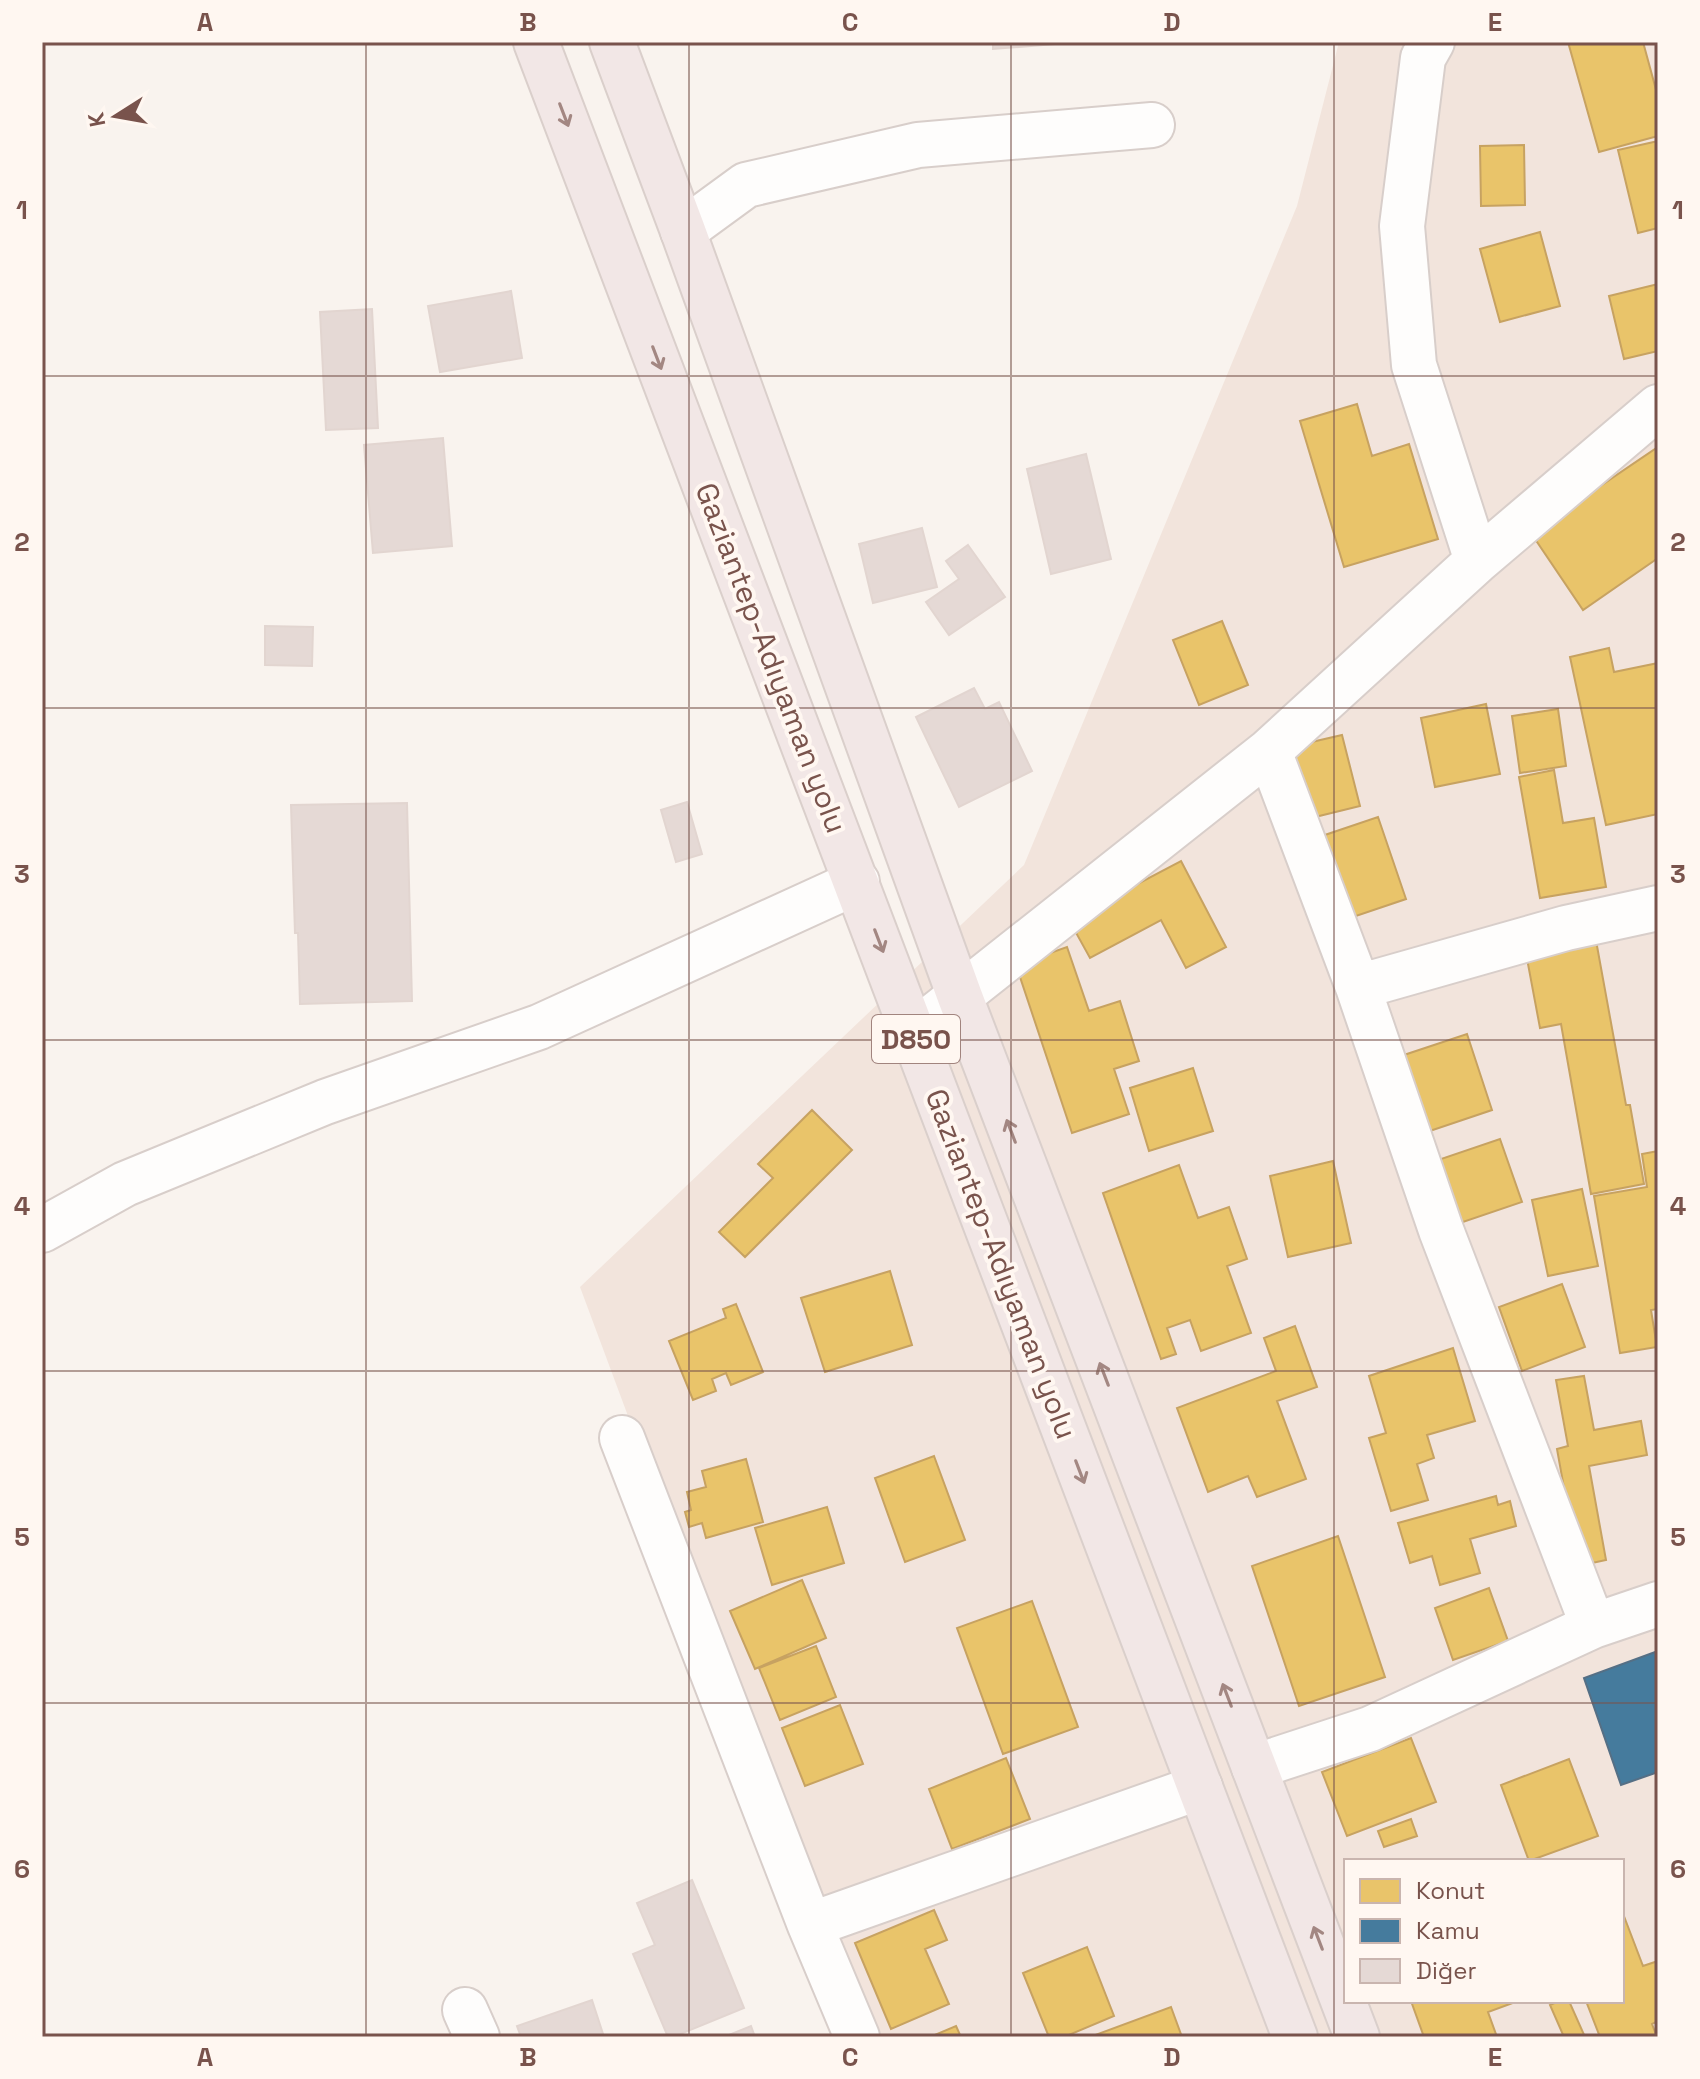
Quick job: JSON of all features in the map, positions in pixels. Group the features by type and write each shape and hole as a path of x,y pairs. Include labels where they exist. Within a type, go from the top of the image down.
{"highway":[{"name":"Gaziantep-Adıyaman yolu","path":"536,42 1295,2037"},
{"name":"Gaziantep-Adıyaman yolu","path":"612,42 960,997 1344,2003"},
{"name":"Gaziantep-Adıyaman yolu","path":"1344,2003 1357,2037"}],"street":[{"path":"1432,42 1423,58 1402,226 1412,349 1414,365 1477,561"},
{"path":"683,231 746,185 918,145 1152,125"},
{"path":"914,1032 1269,751 1477,561 1658,407"},
{"path":"1269,751 1358,987 1441,1230 1593,1626"},
{"path":"42,1230 125,1184 325,1102 539,1027 857,882"},
{"path":"1358,987 1566,928 1658,908"},
{"path":"622,1438 810,1925 857,2037"},
{"path":"1254,1767 1370,1729 1593,1626 1658,1604"},
{"path":"810,1925 1200,1787"}],"shaded area":[{"path":"1339,42 1658,42 1658,2037 859,2037 580,1287 1024,865 1297,206"}],"building: Konut":[{"path":"1568,42 1643,42 1658,97 1658,136 1599,152"},
{"path":"1658,141 1658,228 1638,233 1618,150"},
{"path":"1524,145 1525,205 1481,206 1480,146"},
{"path":"1540,232 1560,306 1500,322 1480,249"},
{"path":"1658,284 1658,351 1624,359 1609,296"},
{"path":"1357,404 1372,456 1409,444 1438,539 1344,567 1300,421"},
{"path":"1658,447 1658,558 1583,610 1531,533"},
{"path":"1222,621 1248,685 1199,705 1173,640"},
{"path":"1609,648 1614,672 1658,663 1658,814 1606,825 1570,657"},
{"path":"1486,704 1500,774 1435,787 1421,718"},
{"path":"1558,709 1566,766 1520,773 1512,716"},
{"path":"1342,735 1360,806 1307,819 1290,747"},
{"path":"1554,770 1563,823 1594,818 1606,887 1540,898 1519,777"},
{"path":"1378,817 1406,899 1347,919 1319,837"},
{"path":"1181,861 1226,947 1186,968 1161,920 1090,958 1069,920"},
{"path":"1595,935 1626,1105 1630,1105 1644,1184 1591,1194 1561,1024 1540,1028 1525,948"},
{"path":"1067,947 1089,1011 1120,1001 1139,1061 1114,1069 1129,1114 1072,1133 1016,965"},
{"path":"1467,1034 1492,1110 1421,1134 1395,1058"},
{"path":"1193,1068 1213,1131 1149,1151 1130,1088"},
{"path":"812,1110 852,1150 745,1257 719,1232 773,1178 758,1164"},
{"path":"1500,1139 1522,1202 1457,1224 1435,1161"},
{"path":"1658,1151 1658,1309 1651,1310 1657,1347 1620,1353 1594,1196 1647,1187 1642,1154"},
{"path":"1333,1161 1351,1243 1288,1257 1270,1176"},
{"path":"1179,1165 1198,1218 1229,1207 1247,1259 1227,1266 1251,1333 1201,1351 1190,1320 1167,1328 1176,1354 1161,1359 1103,1193"},
{"path":"1582,1189 1598,1266 1548,1276 1532,1200"},
{"path":"890,1271 912,1345 825,1372 801,1298"},
{"path":"1562,1284 1585,1347 1522,1371 1499,1307"},
{"path":"736,1304 763,1372 731,1385 726,1373 712,1379 716,1391 693,1400 669,1341 726,1318 723,1309"},
{"path":"1295,1326 1317,1387 1277,1401 1306,1479 1257,1497 1248,1476 1208,1492 1177,1408 1276,1371 1264,1338"},
{"path":"1453,1348 1475,1421 1427,1435 1434,1458 1417,1464 1428,1500 1391,1511 1369,1438 1386,1433 1369,1376"},
{"path":"1584,1376 1594,1430 1641,1421 1647,1455 1589,1466 1606,1560 1578,1566 1557,1449 1568,1446 1556,1380"},
{"path":"934,1456 965,1540 905,1562 875,1478"},
{"path":"746,1459 763,1522 706,1538 702,1523 689,1527 685,1512 691,1510 687,1492 706,1487 702,1471"},
{"path":"1496,1496 1498,1505 1510,1501 1516,1526 1470,1539 1480,1573 1440,1585 1432,1556 1410,1563 1398,1523"},
{"path":"827,1507 844,1563 772,1585 755,1528"},
{"path":"1338,1536 1385,1677 1299,1706 1252,1566"},
{"path":"802,1580 826,1638 755,1669 730,1611"},
{"path":"1489,1588 1508,1641 1453,1660 1435,1608"},
{"path":"1032,1601 1078,1727 1003,1754 957,1628"},
{"path":"816,1646 836,1697 780,1720 759,1668"},
{"path":"840,1705 863,1764 805,1786 782,1728"},
{"path":"1411,1738 1436,1802 1347,1836 1322,1772"},
{"path":"1006,1758 1030,1819 952,1849 929,1789"},
{"path":"1569,1759 1598,1836 1528,1859 1501,1785"},
{"path":"1411,1819 1417,1836 1384,1847 1378,1831"},
{"path":"934,1910 947,1940 925,1949 949,2004 891,2029 855,1943"},
{"path":"1624,1916 1643,1966 1658,1961 1658,2021 1652,2024 1657,2037 1600,2037 1587,2003 1624,2003"},
{"path":"1087,1947 1114,2016 1064,2037 1049,2037 1023,1973"},
{"path":"1412,2003 1513,2003 1488,2012 1497,2037 1424,2037"},
{"path":"1570,2003 1585,2037 1564,2037 1550,2005"},
{"path":"1171,2007 1182,2037 1090,2037"},
{"path":"956,2026 961,2037 930,2037"}],"building: Kamu":[{"path":"1658,1651 1658,1772 1621,1785 1584,1678"}],"building: Diğer":[{"path":"993,42 1067,42 1068,43 993,49"},
{"path":"511,291 522,358 440,372 428,306"},
{"path":"372,309 378,428 326,430 320,312"},
{"path":"443,438 452,546 373,553 364,445"},
{"path":"1086,454 1111,559 1051,574 1027,469"},
{"path":"922,528 937,587 873,603 859,544"},
{"path":"968,545 1005,597 949,635 926,602 959,579 946,561"},
{"path":"265,626 313,627 312,666 265,665"},
{"path":"974,688 985,709 999,702 1032,771 959,807 916,717"},
{"path":"687,802 702,854 676,862 661,810"},
{"path":"407,803 412,1001 300,1004 291,805"},
{"path":"692,1880 744,2008 668,2037 633,1954 655,1945 637,1903"},
{"path":"592,2000 604,2037 521,2037 517,2026"},
{"path":"751,2026 755,2037 724,2037"}]}
